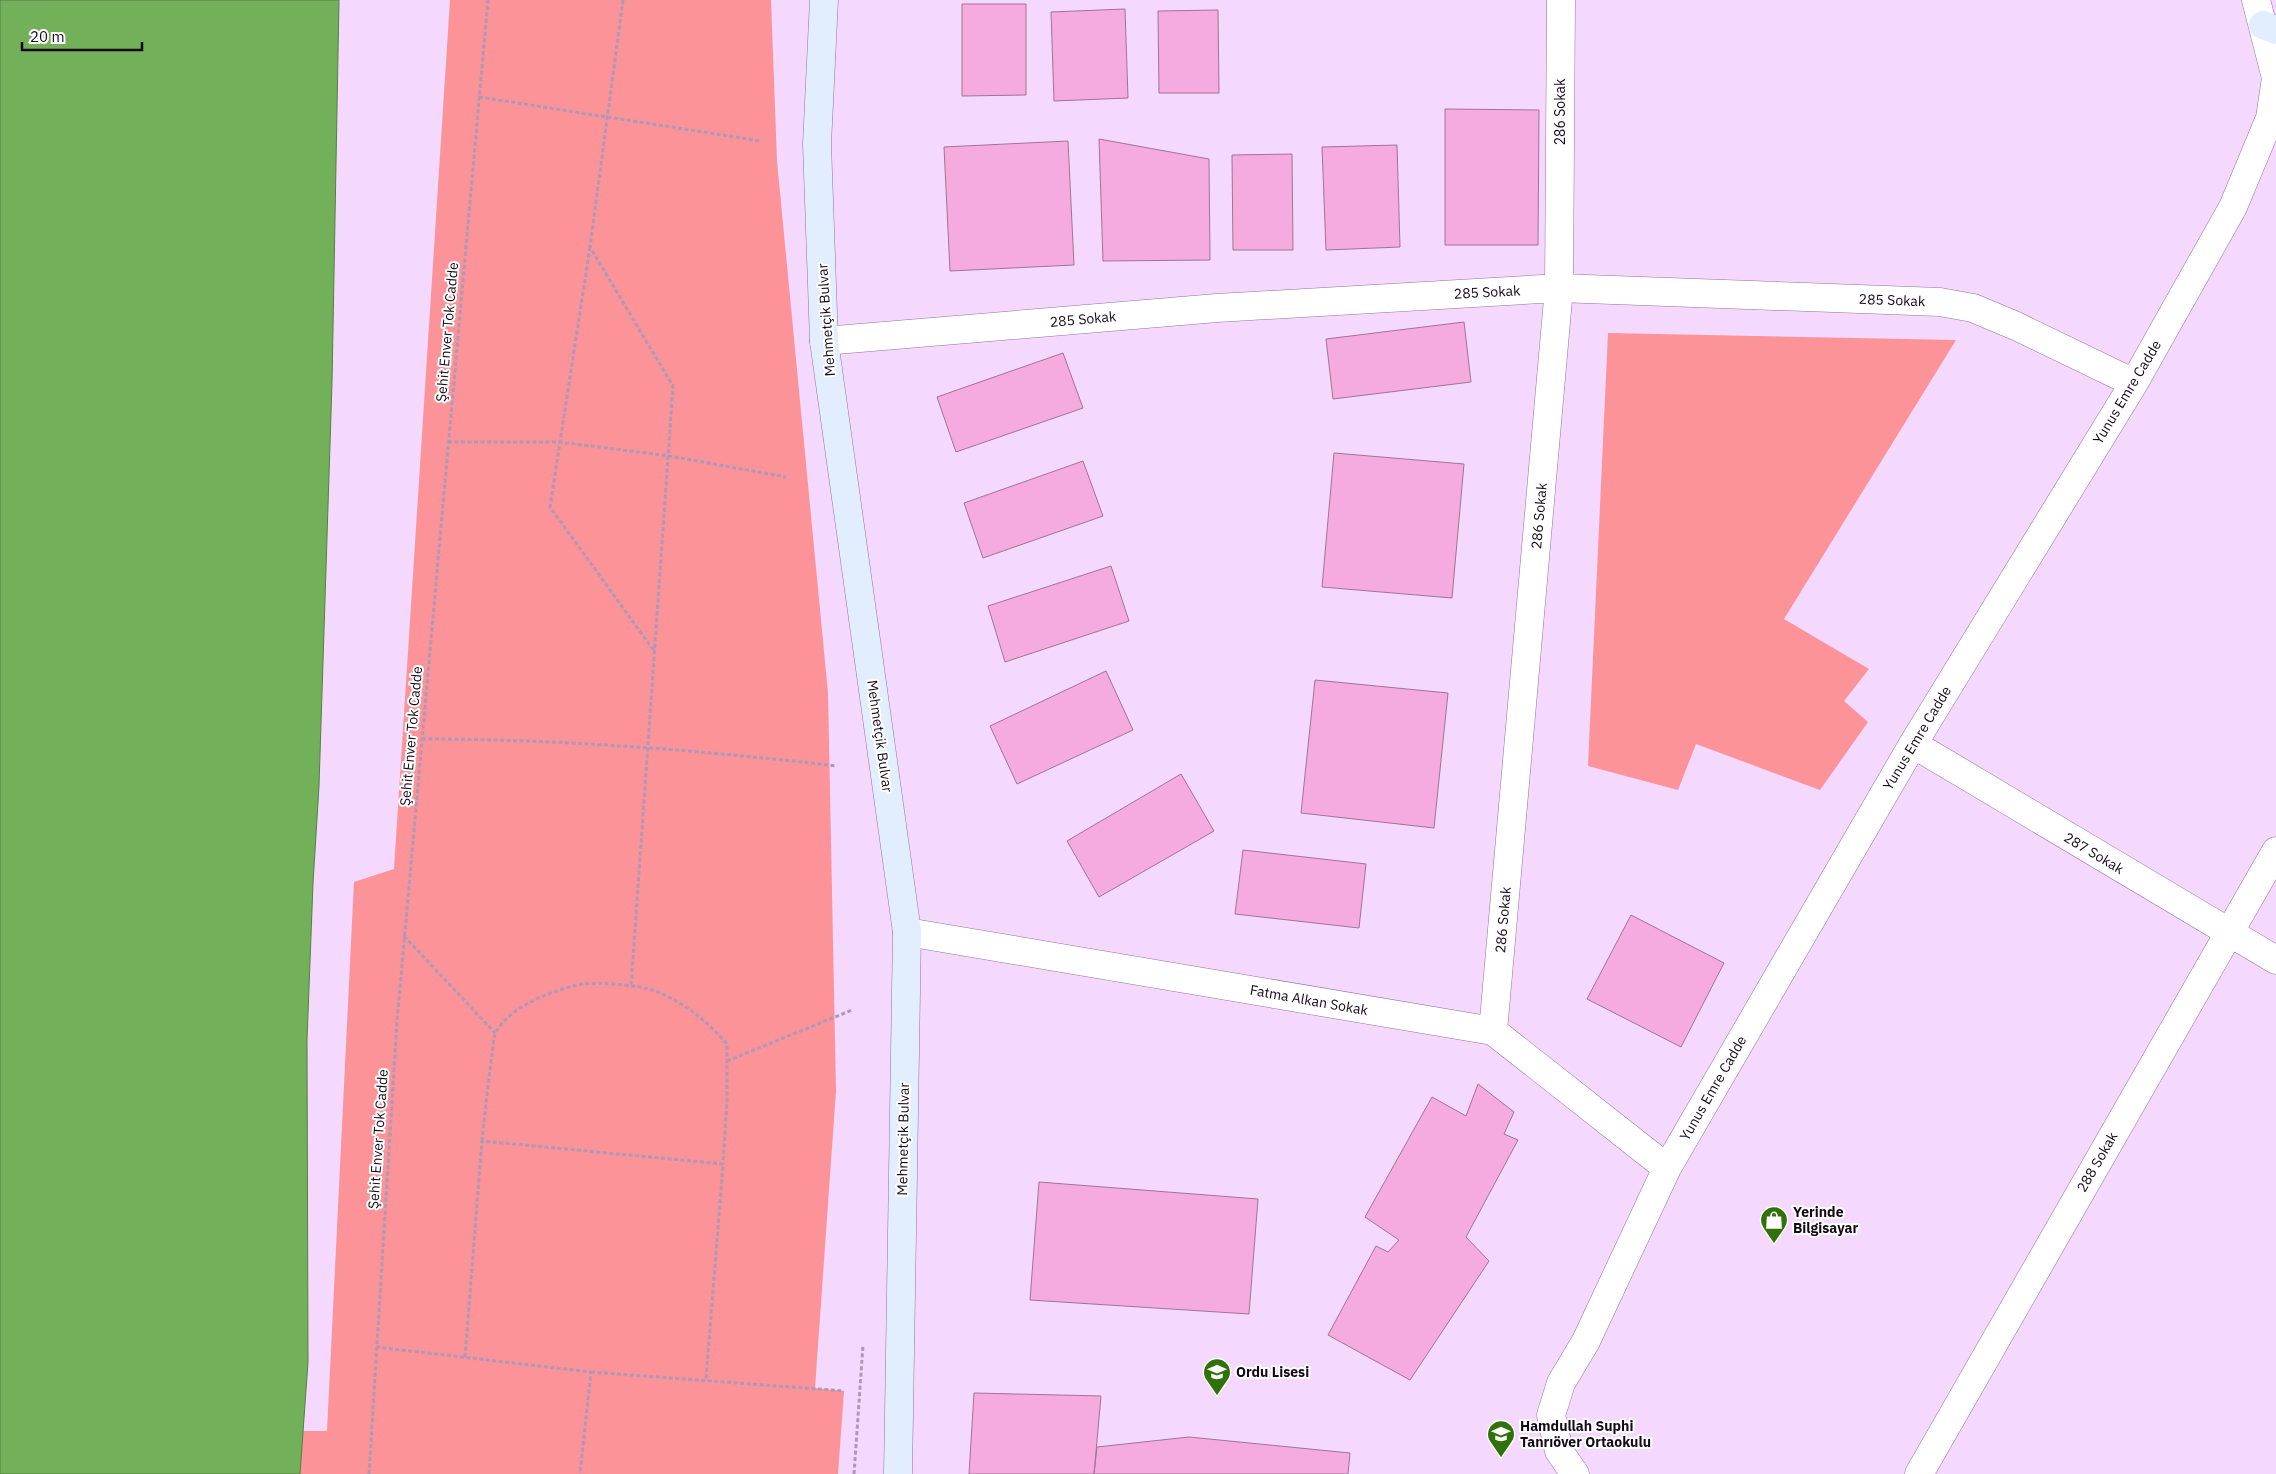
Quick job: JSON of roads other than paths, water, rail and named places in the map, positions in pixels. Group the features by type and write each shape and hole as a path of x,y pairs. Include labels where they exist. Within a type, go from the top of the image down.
{"street":[{"name":"Mehmetçik Bulvar","path":"824,0 817,144 824,341 907,932 898,1474"},
{"name":"286 Sokak","path":"1493,1031 1560,288 1561,0"},
{"name":"Yunus Emre Cadde","path":"1575,1474 1560,1451 1551,1415 1561,1383 1586,1341 1667,1168 1913,744 2134,383 2233,208 2270,118 2276,78 2265,18"},
{"name":"285 Sokak","path":"824,341 1217,308 1560,288 1940,302 1973,308 1990,315 2134,383"},
{"name":"287 Sokak","path":"1913,744 2276,960"},
{"name":"288 Sokak","path":"1919,1474 2276,851"},
{"name":"Fatma Alkan Sokak","path":"907,932 1493,1031 1667,1168"}],"place":[{"name":"Yerinde Bilgisayar","path":"1774,1244"},
{"name":"Ordu Lisesi","path":"1217,1396"},
{"name":"Hamdullah Suphi Tanrıöver Ortaokulu","path":"1501,1458"}]}
